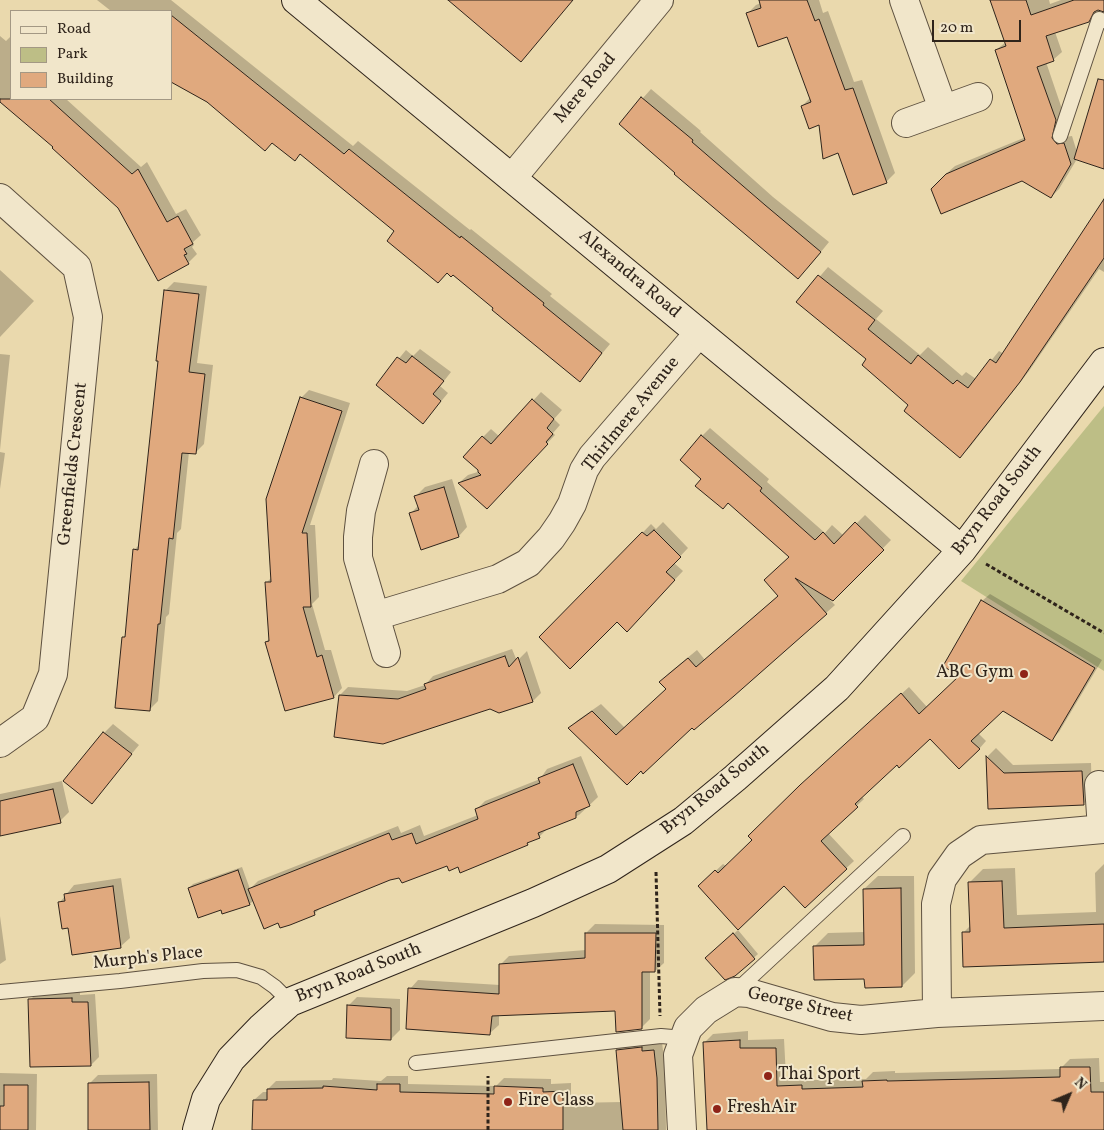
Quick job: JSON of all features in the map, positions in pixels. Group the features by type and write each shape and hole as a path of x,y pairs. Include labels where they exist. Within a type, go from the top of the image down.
{"street":[{"name":"Alexandra Road","path":"296,0 962,550"},
{"name":"Mere Road","path":"512,178 659,0"},
{"path":"904,0 944,109"},
{"path":"906,122 978,98"},
{"name":"Greenfields Crescent","path":"0,198 77,267 88,317 53,674 35,718 0,743"},
{"name":"Thirlmere Avenue","path":"375,616 498,579 528,563 552,538 562,522 572,504 584,470 592,458 699,333"},
{"name":"Bryn Road South","path":"197,1130 206,1099 231,1060 261,1028 290,1002 533,903 608,869 682,821 735,778 837,688 962,550 1104,362"},
{"path":"374,464 361,511 358,558 386,653"},
{"path":"938,1013 936,904 942,879 959,855 981,840 1103,829 1099,785"},
{"name":"George Street","path":"682,1130 678,1055 673,1037 688,1028 706,1010 735,992 749,993 825,1016 861,1020 938,1013 1104,1006"}],"lane":[{"path":"1060,136 1099,19 1104,20"},
{"path":"735,992 903,836"},
{"name":"Murph's Place","path":"0,992 203,971 237,970 261,977 275,987 290,1002"},
{"path":"416,1063 673,1037"}],"path":[{"path":"962,550 1104,633"},
{"path":"655,839 673,1037"},
{"path":"488,1056 488,1130"}],"green space":[{"path":"1104,406 1104,671 961,581"}],"building":[{"path":"448,0 573,0 521,62"},
{"path":"759,0 807,0 815,21 819,19 845,90 853,88 887,183 853,195 838,153 823,159 819,125 809,129 801,106 811,102 787,37 758,47 746,13 761,8"},
{"path":"990,0 1026,0 1031,15 1074,0 1104,0 1104,12 1098,10 1094,12 1089,22 1046,36 1054,61 1037,67 1056,120 1052,138 1057,144 1064,143 1071,164 1051,198 1022,181 941,214 931,189 946,174 1025,140 995,50 1006,46"},
{"path":"172,16 344,154 349,149 460,238 461,236 602,353 580,382 492,310 493,308 453,275 451,277 447,273 438,283 387,241 394,231 300,154 295,161 272,143 265,151 207,102 172,83"},
{"path":"1098,79 1104,80 1104,169 1074,159"},
{"path":"641,97 821,252 798,279 674,174 619,124"},
{"path":"0,99 50,100 132,174 138,169 167,222 178,216 193,244 184,249 187,254 184,255 189,264 158,281 118,208 53,147 0,102"},
{"path":"1104,199 1104,258 1020,382 960,458 904,411 908,405 862,365 866,359 796,302 818,275 875,320 868,329 911,364 918,355 953,384 957,380 968,388 990,359 996,363"},
{"path":"164,290 199,294 189,372 205,374 196,454 182,453 173,539 169,538 160,624 158,624 150,711 115,708 122,637 125,637 133,549 138,550"},
{"path":"412,356 444,381 433,394 441,401 423,424 376,385 397,357 406,363"},
{"path":"300,397 342,411 302,533 307,533 311,607 303,607 317,657 322,655 334,698 285,711 265,642 269,641 265,582 271,582 266,499"},
{"path":"532,399 554,419 547,428 553,434 546,442 548,444 487,509 458,483 481,475 463,457 482,436 491,444"},
{"path":"701,435 762,488 760,491 815,540 823,532 834,544 855,522 884,550 833,601 795,578 827,614 694,730 692,728 643,774 641,771 627,785 568,728 592,711 616,735 666,689 659,682 688,658 696,667 778,596 764,580 789,557 728,503 723,509 695,486 701,479 680,460"},
{"path":"444,487 459,537 421,550 409,513 419,510 414,496"},
{"path":"654,530 681,557 666,572 675,580 627,632 617,622 570,669 539,637 642,532 647,536"},
{"path":"981,600 1095,668 1052,741 1003,711 971,741 980,749 959,769 930,739 899,768 897,765 855,804 858,807 821,841 847,869 805,908 784,886 738,930 698,886 715,870 718,873 752,840 748,836 800,785 901,693 919,714 959,676 943,666"},
{"path":"505,656 509,667 518,657 533,702 499,713 490,709 383,744 334,737 339,695 398,699 426,689 424,684"},
{"path":"103,732 132,754 92,804 63,781"},
{"path":"986,756 1004,773 1082,771 1084,805 988,809"},
{"path":"573,764 590,806 576,812 576,818 538,833 540,838 527,843 528,845 460,873 458,867 449,871 447,866 402,883 399,878 390,880 314,911 315,915 290,925 280,928 278,923 264,929 248,889 389,833 392,840 412,833 416,844 478,819 475,809 540,783 538,778"},
{"path":"53,789 61,823 0,836 0,801"},
{"path":"238,870 250,905 222,914 221,910 198,918 188,888"},
{"path":"1002,881 1004,928 1104,924 1104,962 963,967 962,932 970,932 968,882"},
{"path":"113,886 121,948 72,955 68,928 62,929 58,902 65,901 64,894"},
{"path":"901,888 902,987 865,988 864,979 814,980 813,946 864,945 863,889"},
{"path":"585,933 656,933 655,972 642,972 642,1029 616,1032 615,1011 492,1016 490,1035 406,1029 408,988 499,994 499,964 585,958"},
{"path":"733,933 755,959 735,976 725,980 705,958"},
{"path":"72,998 72,1002 88,1002 91,1066 30,1067 28,999"},
{"path":"347,1005 391,1008 391,1040 346,1038"},
{"path":"740,1040 740,1048 776,1048 777,1086 802,1085 802,1089 863,1087 862,1081 1060,1077 1060,1067 1090,1067 1091,1092 1104,1092 1104,1130 707,1130 703,1042"},
{"path":"642,1047 642,1051 654,1050 657,1078 658,1130 623,1130 616,1050"},
{"path":"149,1082 150,1130 88,1130 88,1083"},
{"path":"377,1084 400,1084 400,1092 494,1094 494,1086 543,1088 543,1092 563,1091 563,1130 252,1130 253,1100 267,1100 267,1089 323,1088 323,1086 377,1090"},
{"path":"4,1085 28,1085 28,1130 0,1130 0,1106 4,1106"}],"place":[{"name":"ABC Gym","path":"1024,674"},
{"name":"Thai Sport","path":"768,1076"},
{"name":"Fire Class","path":"508,1102"},
{"name":"FreshAir","path":"717,1109"}]}
